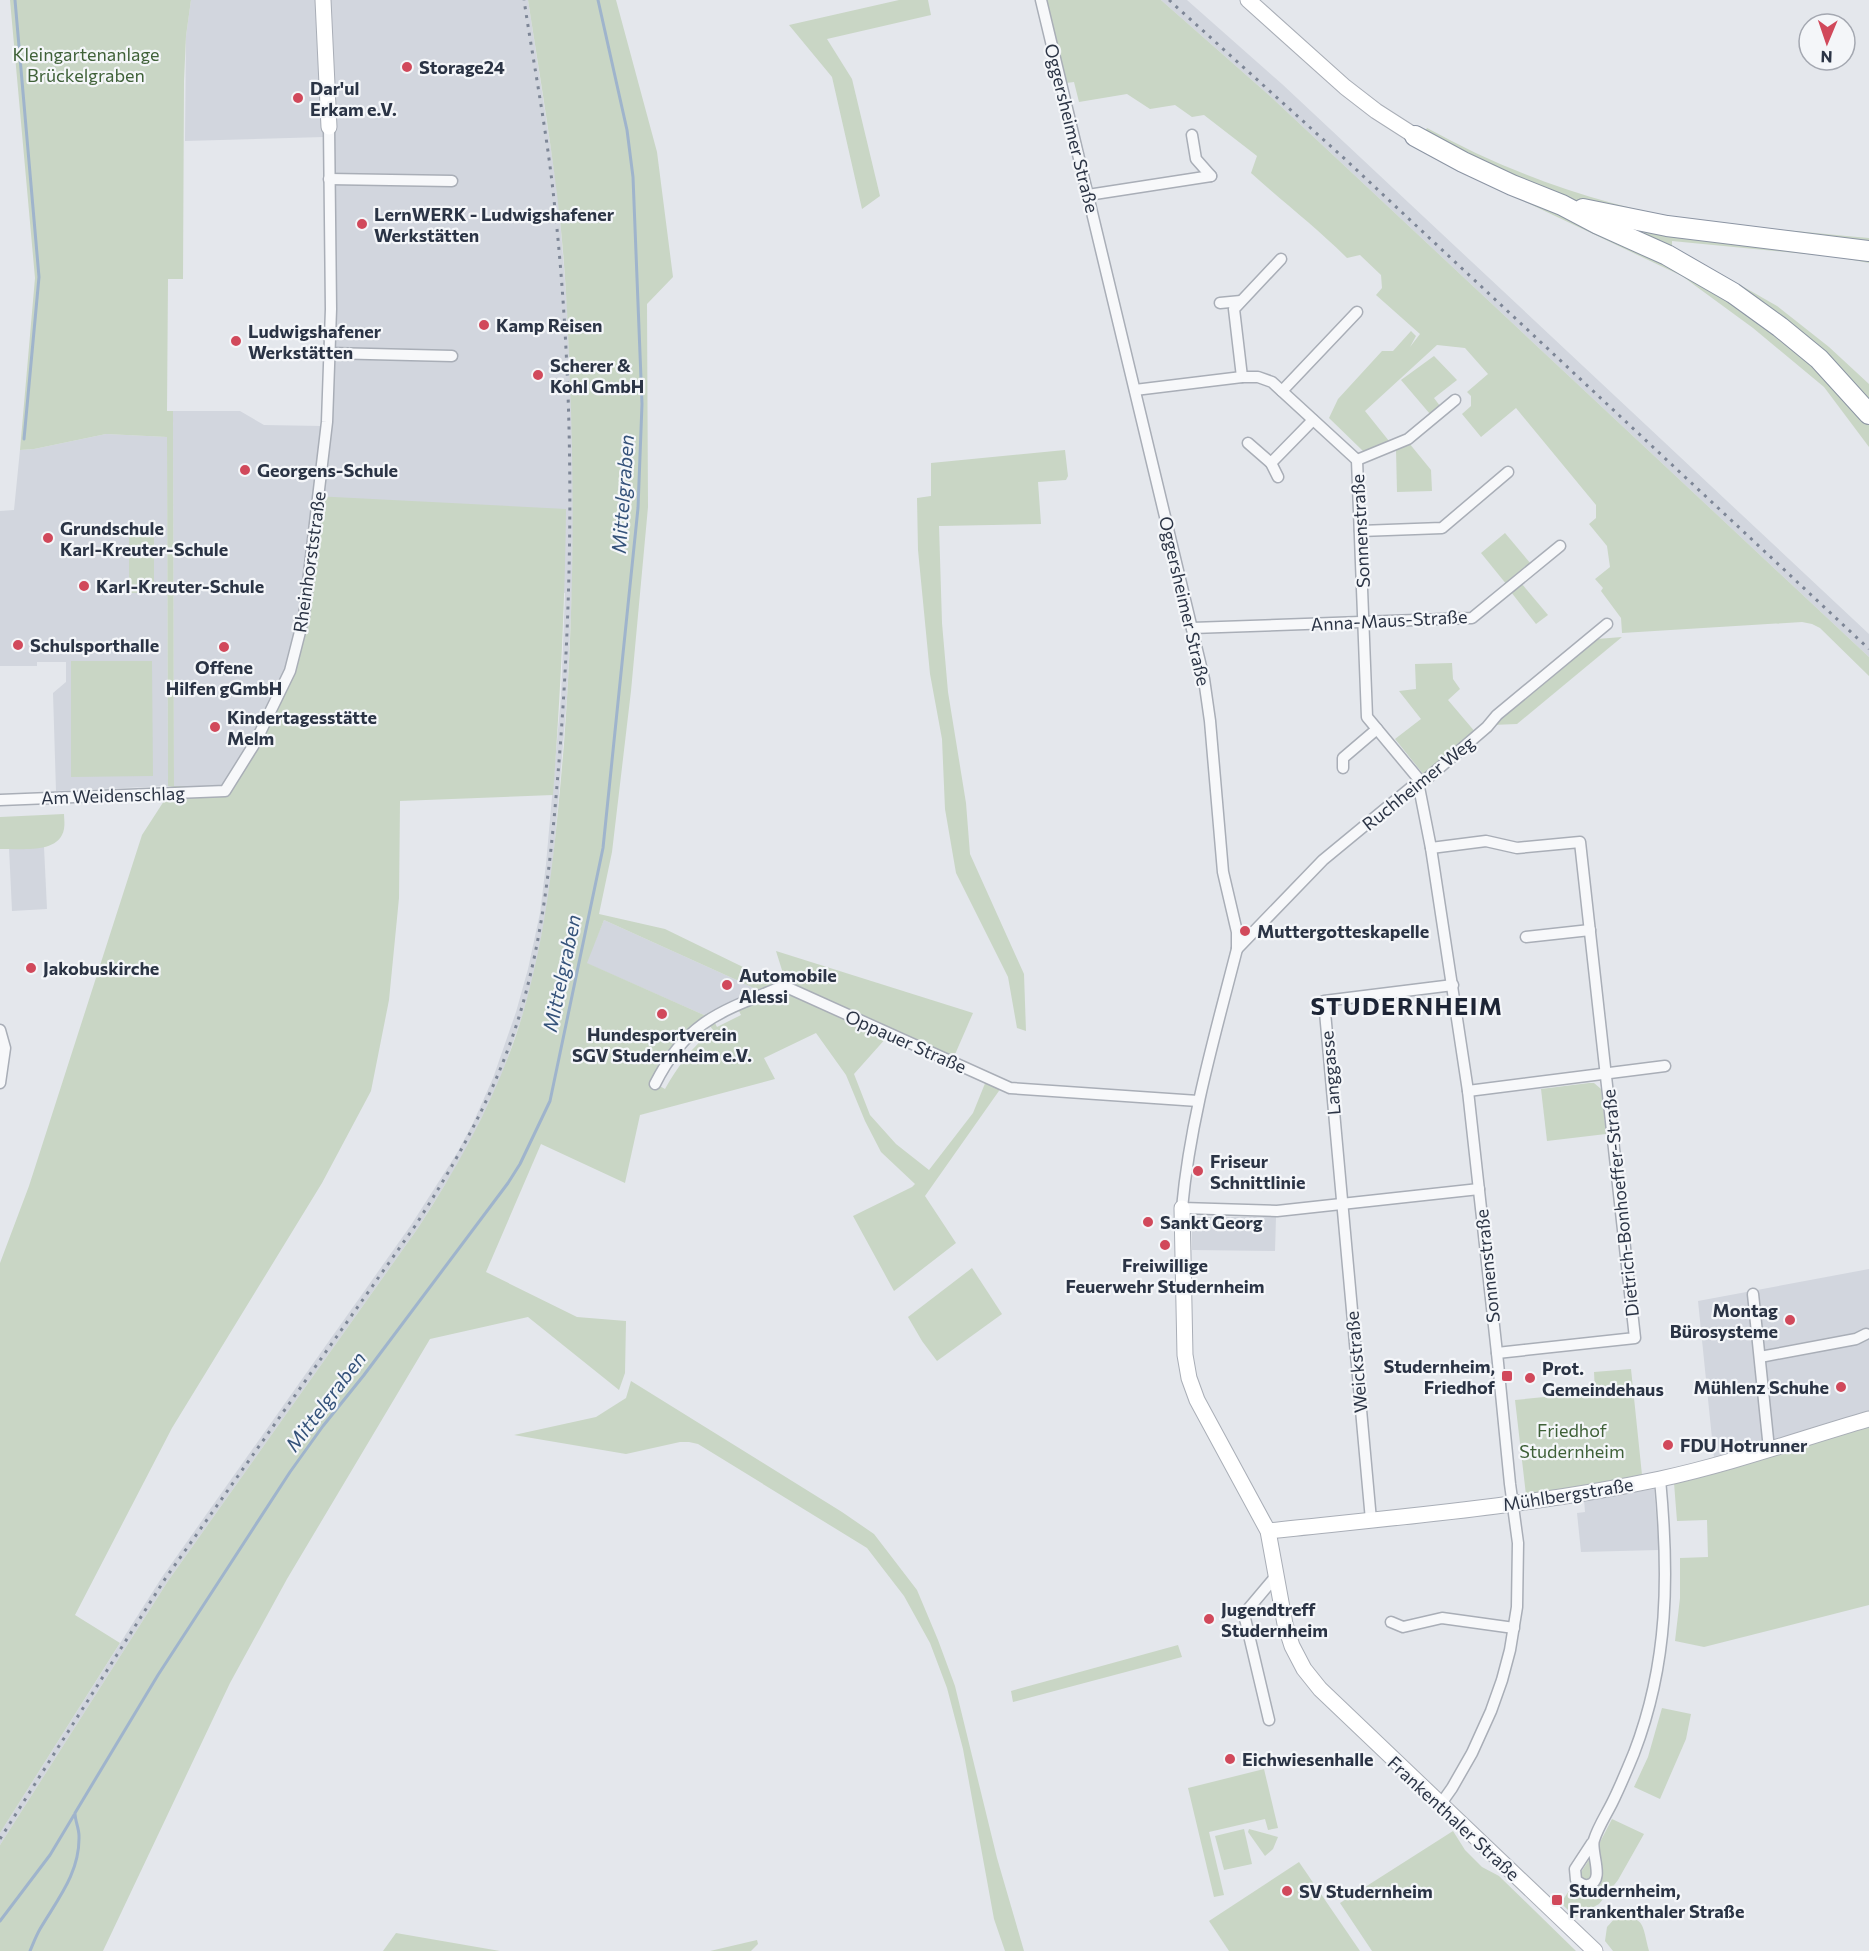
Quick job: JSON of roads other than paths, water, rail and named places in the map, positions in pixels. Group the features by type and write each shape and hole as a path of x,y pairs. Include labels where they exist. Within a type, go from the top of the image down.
{"highway":[{"path":"1415,136 1502,180 1563,205 1598,224 1666,255 1733,293 1819,359 1869,414"},
{"path":"1563,205 1677,228 1869,250"}],"street":[{"name":"Rheinhorststraße","path":"225,791 255,743 290,671 304,616 325,444 331,298 323,0"},
{"name":"Oggersheimer Straße","path":"1041,0 1204,679 1210,721 1223,872 1237,932 1237,949 1198,1101 1186,1166 1182,1208"},
{"path":"1248,0 1345,87 1376,111 1415,136"},
{"path":"1088,195 1210,176 1196,159 1192,135"},
{"path":"329,179 452,181"},
{"path":"1242,378 1234,309 1281,259"},
{"path":"1220,303 1241,301"},
{"path":"1282,391 1357,312"},
{"path":"329,353 452,356"},
{"name":"Sonnenstraße","path":"1135,390 1258,377 1272,382 1357,460 1367,717 1417,777 1431,848 1468,1091 1518,1543 1518,1587 1514,1628 1502,1680 1472,1753 1440,1805"},
{"path":"1357,460 1408,439 1455,400"},
{"path":"1271,463 1313,420"},
{"path":"1248,443 1271,463 1278,477"},
{"path":"1360,531 1442,528 1508,472"},
{"name":"Anna-Maus-Straße","path":"1192,628 1472,618 1560,546"},
{"name":"Ruchheimer Weg","path":"1237,949 1323,860 1423,782 1486,728 1497,715 1607,624"},
{"path":"1342,768 1343,758 1377,729"},
{"name":"Am Weidenschlag","path":"0,800 225,791"},
{"name":"Dietrich-Bonhoeffer-Straße","path":"1431,848 1486,841 1517,848 1580,842 1635,1338 1497,1353"},
{"path":"1526,937 1590,930"},
{"name":"Langgasse","path":"1342,1204 1324,1000 1453,985"},
{"name":"Oppauer Straße","path":"655,1084 686,1037 705,1021 738,1004 784,987 1010,1088 1198,1101"},
{"path":"0,1030 5,1048 0,1083"},
{"path":"1468,1091 1665,1066"},
{"path":"1182,1208 1277,1211 1479,1189"},
{"name":"Weickstraße","path":"1342,1204 1371,1520"},
{"name":"Frankenthaler Straße","path":"1182,1208 1185,1355 1189,1378 1197,1400 1268,1531 1285,1624 1292,1646 1304,1669 1320,1689 1595,1951"},
{"path":"1753,1294 1770,1449"},
{"path":"1760,1357 1856,1339 1866,1334"},
{"name":"Mühlbergstraße","path":"1268,1531 1512,1504 1660,1479 1865,1420"},
{"path":"1592,1843 1634,1753 1653,1687 1660,1651 1665,1599 1666,1541 1660,1479"},
{"path":"1269,1720 1245,1614 1275,1576"},
{"path":"1391,1622 1403,1628 1442,1618 1514,1628"}],"waterway":[{"path":"15,0 39,277 24,439"},
{"name":"Mittelgraben","path":"30,1951 40,1929 66,1886 76,1862 79,1836 75,1813 158,1675 290,1472 508,1183 520,1164 550,1101 603,848 638,508 642,404 633,177 627,130 598,0"},
{"name":"Mittelgraben","path":"0,1921 50,1855 74,1815"}],"railway":[{"path":"0,1839 165,1579 429,1204 456,1159 491,1090 502,1066 522,1006 539,934 550,860 565,681 570,543 568,406 561,268 544,125 524,0"},
{"path":"1169,0 1346,160 1869,649"}],"place":[{"name":"Storage24","path":"407,67"},
{"name":"Dar'ul Erkam e.V.","path":"298,98"},
{"name":"LernWERK - Ludwigshafener Werkstätten","path":"362,224"},
{"name":"Kamp Reisen","path":"484,325"},
{"name":"Ludwigshafener Werkstätten","path":"236,341"},
{"name":"Scherer & Kohl GmbH","path":"538,375"},
{"name":"Georgens-Schule","path":"245,470"},
{"name":"Grundschule Karl-Kreuter-Schule","path":"48,538"},
{"name":"Karl-Kreuter-Schule","path":"84,586"},
{"name":"Schulsporthalle","path":"18,645"},
{"name":"Offene Hilfen gGmbH","path":"224,647"},
{"name":"Kindertagesstätte Melm","path":"215,727"},
{"name":"Muttergotteskapelle","path":"1245,931"},
{"name":"Jakobuskirche","path":"31,968"},
{"name":"Automobile Alessi","path":"727,985"},
{"name":"Hundesportverein SGV Studernheim e.V.","path":"662,1014"},
{"name":"Friseur Schnittlinie","path":"1198,1171"},
{"name":"Sankt Georg","path":"1148,1222"},
{"name":"Freiwillige Feuerwehr Studernheim","path":"1165,1245"},
{"name":"Montag Bürosysteme","path":"1790,1320"},
{"name":"Studernheim, Friedhof","path":"1507,1376"},
{"name":"Prot. Gemeindehaus","path":"1530,1378"},
{"name":"Mühlenz Schuhe","path":"1841,1387"},
{"name":"FDU Hotrunner","path":"1668,1445"},
{"name":"Jugendtreff Studernheim","path":"1209,1619"},
{"name":"Eichwiesenhalle","path":"1230,1759"},
{"name":"SV Studernheim","path":"1287,1891"},
{"name":"Studernheim, Frankenthaler Straße","path":"1557,1900"}],"district":[{"name":"STUDERNHEIM","path":"1407,1005"}],"park label":[{"name":"Kleingartenanlage Brückelgraben","path":"86,64"},
{"name":"Friedhof Studernheim","path":"1572,1440"}]}
